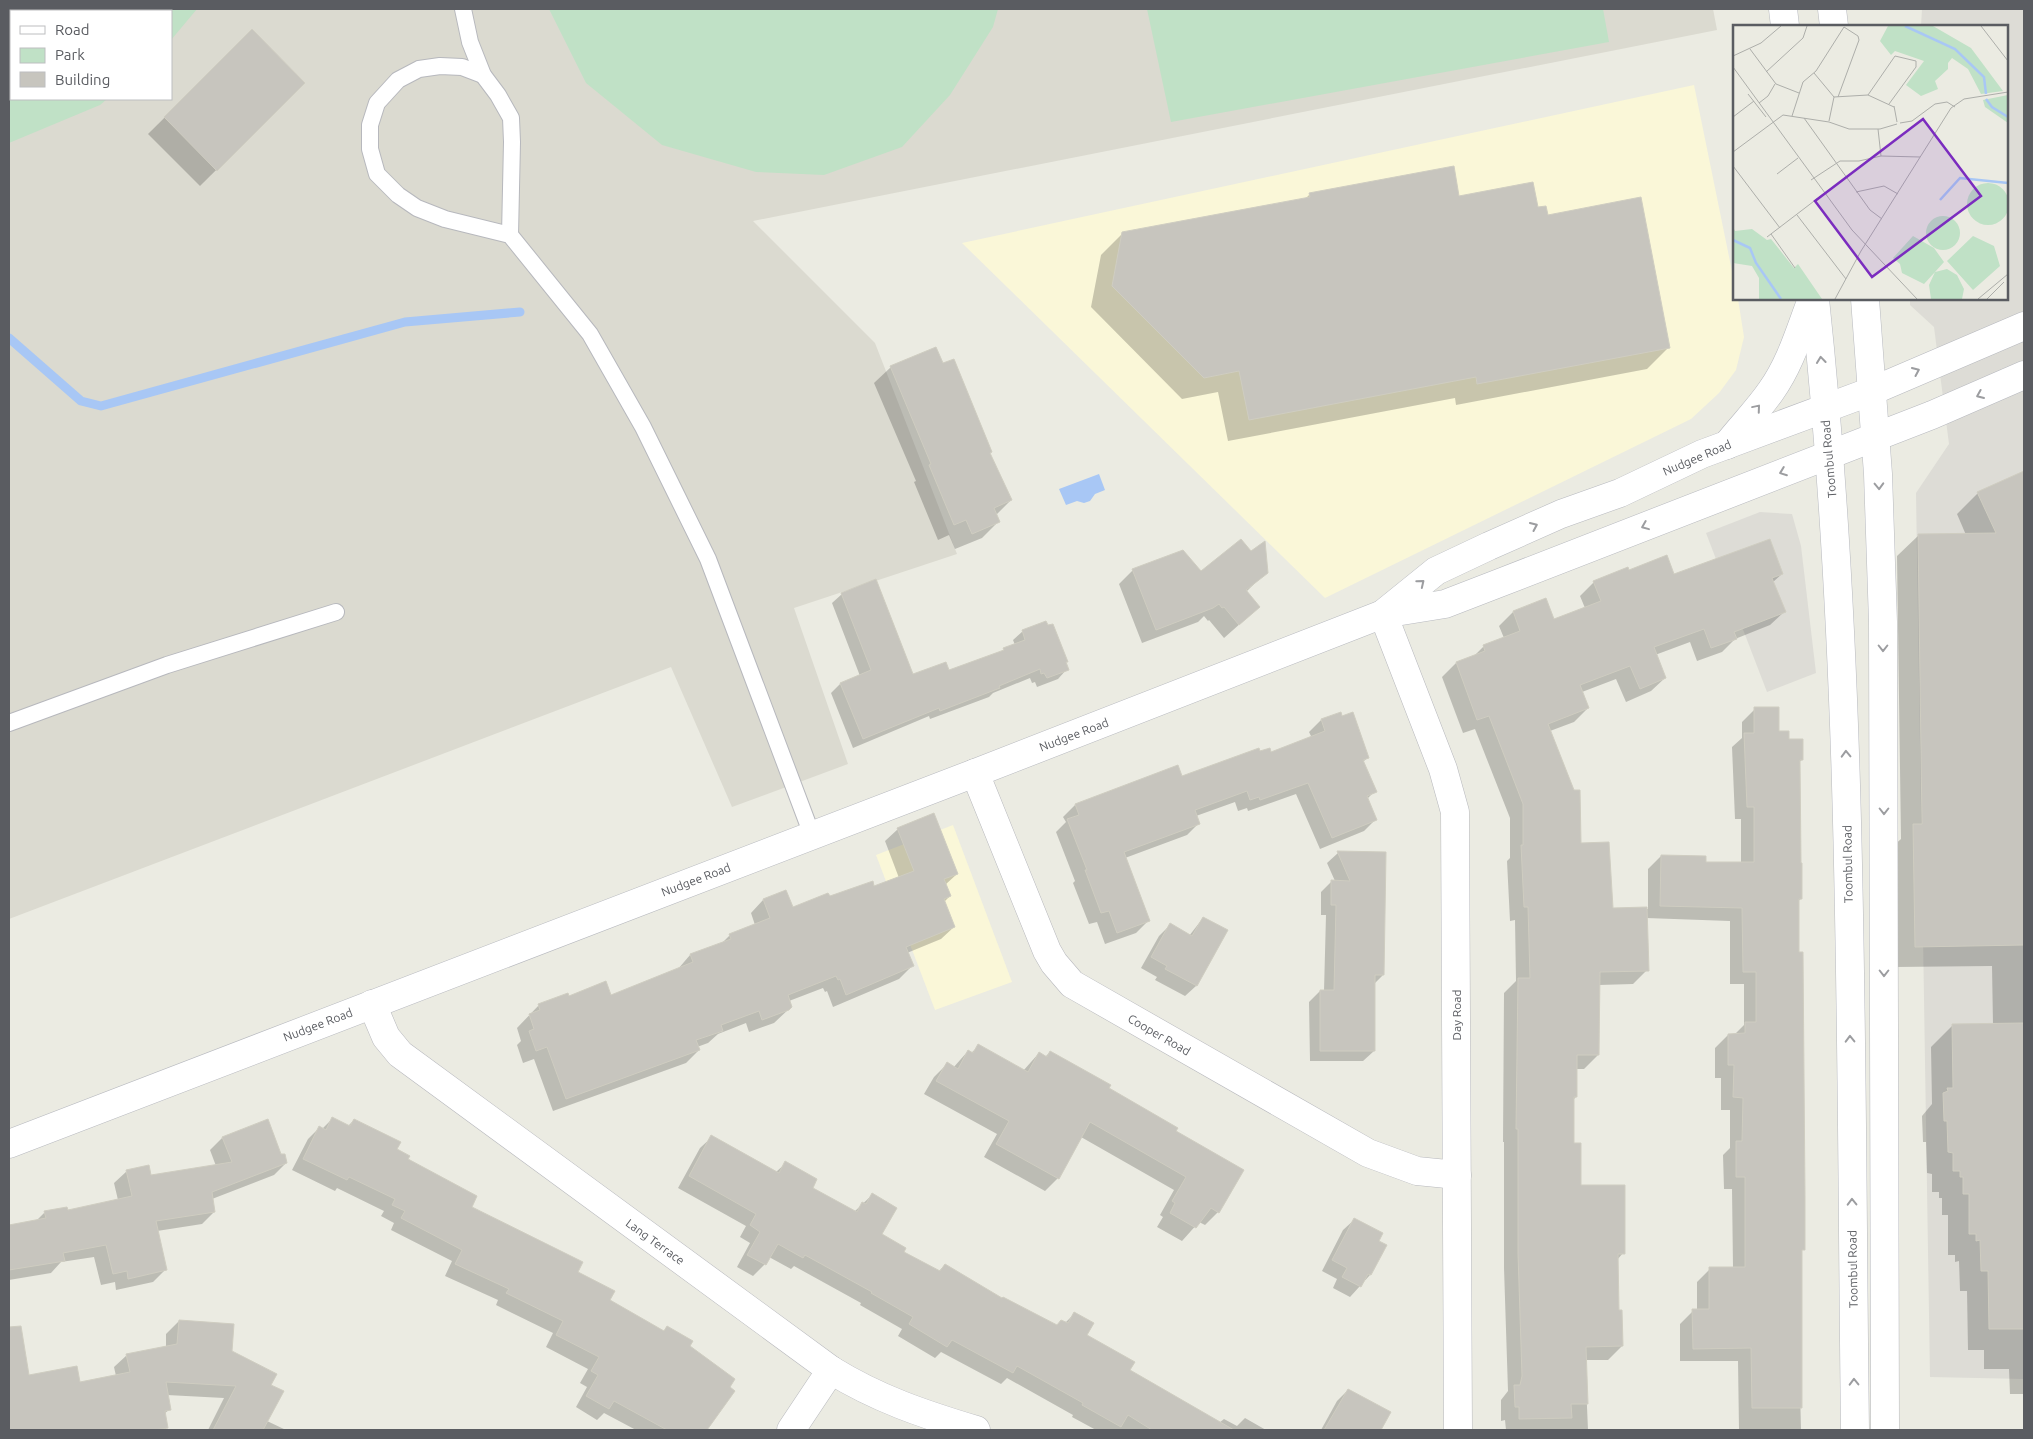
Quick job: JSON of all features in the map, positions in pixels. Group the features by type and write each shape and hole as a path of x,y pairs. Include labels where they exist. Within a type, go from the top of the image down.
{"main road":[{"path":"1783,9 1785,25"},
{"path":"1832,9 1834,25"},
{"path":"1726,446 1771,392 1781,376 1813,300"},
{"name":"Toombul Road","path":"1813,300 1829,455 1846,757 1855,1430"},
{"path":"1865,300 1876,437 1884,632 1885,1430"},
{"name":"Nudgee Road","path":"1382,614 1436,571 1552,518 1620,493 1702,454 1872,391 2024,326"},
{"name":"Nudgee Road","path":"9,1144 975,774 1382,614 1445,604 1876,437 2024,375"},
{"name":"Day Road","path":"1382,614 1443,769 1455,812 1458,1430"},
{"name":"Cooper Road","path":"975,774 1047,951 1054,963 1072,984 1368,1153 1417,1172 1457,1175"},
{"name":"Lang Terrace","path":"372,1004 386,1037 400,1054 831,1370 860,1388 888,1401 976,1430"},
{"path":"791,1430 831,1370"}],"lane":[{"path":"463,9 470,42 483,75 498,95 511,118 510,235"},
{"path":"483,75 462,67 440,66 418,69 398,80 377,102 370,125 370,149 377,174 398,195 417,208 445,219 510,235 590,334 643,427 708,559 812,835"},
{"path":"9,723 167,664 336,612"}],"shaded area":[{"path":"9,9 1713,9 1717,30 753,221 875,343 957,554 794,608 848,764 732,807 671,667 9,919"},
{"path":"1922,9 2024,9 2024,1379 1930,1377 1916,493 1949,444 1934,327 1910,305 1910,300 2008,300 2008,25 1921,25"},
{"path":"1694,85 1733,276 1733,300 1738,300 1744,337 1736,370 1719,393 1691,419 1325,598 962,243"},
{"path":"1760,512 1792,514 1801,546 1816,673 1767,692 1706,533"},
{"path":"953,825 1012,982 935,1010 876,855"}],"green space":[{"path":"9,9 197,9 172,39 172,10 10,10 10,100 106,100 100,105 9,143"},
{"path":"549,9 998,9 993,27 950,95 902,147 824,175 756,172 662,145 586,83"},
{"path":"1147,9 1603,9 1609,42 1171,122"}],"water":[{"path":"1099,474 1105,490 1095,494 1090,501 1084,503 1077,501 1066,505 1059,489"}],"building":[{"path":"252,29 305,83 217,171 164,117"},
{"path":"1454,166 1459,196 1533,182 1538,207 1546,206 1548,215 1641,197 1670,348 1477,384 1476,377 1249,420 1239,371 1204,378 1112,286 1122,232 1310,197 1309,193"},
{"path":"936,347 943,363 954,359 992,452 990,453 1012,500 994,508 1000,522 972,534 966,520 954,525 890,366"},
{"path":"2024,471 2024,945 1915,947 1913,824 1922,824 1918,534 1996,533 1977,492"},
{"path":"1241,539 1251,551 1265,541 1268,573 1246,590 1260,607 1239,625 1224,607 1222,608 1219,604 1156,630 1132,569 1183,550 1201,571"},
{"path":"1770,539 1783,574 1772,578 1786,612 1734,632 1737,639 1711,648 1704,629 1654,647 1666,678 1640,689 1630,666 1580,685 1589,708 1548,724 1574,790 1580,790 1581,843 1609,842 1613,908 1647,907 1649,971 1600,972 1599,1055 1577,1055 1577,1097 1574,1097 1574,1143 1581,1143 1581,1185 1625,1185 1625,1254 1618,1254 1619,1310 1622,1310 1623,1346 1586,1347 1588,1404 1571,1404 1572,1418 1519,1419 1519,1407 1515,1407 1514,1385 1520,1385 1522,1376 1518,1253 1518,1129 1516,1129 1518,978 1530,978 1528,907 1524,907 1521,845 1523,845 1523,804 1489,716 1477,720 1456,662 1485,651 1483,645 1520,631 1513,611 1546,598 1554,619 1601,601 1593,581 1628,567 1629,570 1667,555 1674,574"},
{"path":"876,579 913,674 946,662 949,670 1004,650 1003,648 1025,640 1022,630 1046,621 1048,625 1053,624 1068,662 1066,662 1069,670 1047,678 1044,673 1041,674 1040,669 999,686 1000,688 940,711 939,708 863,739 840,683 871,670 841,593"},
{"path":"1754,707 1779,707 1779,731 1789,731 1789,739 1803,739 1803,760 1800,760 1802,899 1799,899 1799,952 1803,952 1805,1197 1805,1250 1802,1250 1802,1408 1752,1408 1751,1348 1693,1349 1692,1309 1709,1309 1709,1267 1745,1267 1745,1177 1736,1177 1736,1141 1742,1141 1743,1098 1733,1097 1734,1065 1728,1065 1728,1034 1745,1033 1745,1022 1756,1022 1756,972 1743,972 1742,908 1660,906 1661,855 1706,856 1706,862 1754,862 1754,807 1747,807 1744,733 1754,733"},
{"path":"1341,712 1342,716 1353,712 1369,758 1363,760 1377,792 1367,796 1377,820 1332,838 1308,783 1260,800 1259,797 1250,800 1247,791 1195,810 1200,824 1124,852 1150,921 1117,933 1109,911 1101,913 1067,819 1079,815 1075,804 1178,765 1182,776 1259,748 1260,751 1270,748 1271,752 1325,731 1321,719"},
{"path":"934,813 958,874 944,879 951,896 944,899 955,927 906,947 914,966 846,995 840,979 838,980 836,976 788,995 792,1007 789,1010 762,1020 759,1011 721,1025 723,1031 696,1040 700,1050 566,1099 547,1047 536,1051 529,1031 534,1029 529,1014 540,1010 538,1004 568,993 569,996 606,981 611,995 693,962 690,954 731,939 729,934 770,918 763,899 786,890 793,907 828,893 830,896 873,881 874,886 914,871 897,828"},
{"path":"1337,851 1386,852 1384,975 1375,975 1375,1051 1320,1051 1320,990 1334,990 1336,905 1331,905 1331,880 1350,881"},
{"path":"1203,917 1228,930 1197,986 1165,969 1167,966 1151,957 1170,923 1192,936"},
{"path":"2024,1023 2024,1329 1989,1329 1988,1271 1981,1271 1980,1240 1976,1241 1976,1234 1969,1234 1969,1194 1963,1194 1963,1177 1960,1177 1960,1171 1953,1171 1953,1153 1948,1152 1947,1121 1944,1121 1943,1093 1948,1091 1947,1088 1953,1088 1952,1024"},
{"path":"978,1044 1028,1072 1039,1052 1047,1057 1050,1051 1111,1085 1109,1088 1178,1128 1176,1131 1244,1170 1219,1213 1211,1208 1196,1228 1170,1213 1175,1203 1172,1201 1186,1177 1090,1122 1059,1179 996,1144 1009,1121 936,1081 947,1062 958,1069 968,1050 973,1053"},
{"path":"332,1117 350,1126 354,1119 401,1142 397,1149 410,1156 408,1159 477,1196 472,1207 583,1262 578,1272 615,1291 610,1300 664,1331 667,1326 693,1341 690,1346 735,1379 730,1387 735,1391 707,1430 667,1430 614,1401 609,1409 586,1396 598,1375 591,1371 599,1357 556,1335 563,1321 506,1293 509,1289 455,1264 462,1250 401,1218 405,1211 392,1205 395,1199 349,1177 347,1180 303,1159 319,1126 326,1130"},
{"path":"268,1119 281,1154 285,1154 287,1163 212,1192 215,1212 156,1221 167,1270 128,1279 127,1271 113,1274 106,1245 63,1253 65,1261 9,1270 9,1225 46,1218 44,1211 67,1207 68,1210 132,1196 126,1170 149,1165 151,1175 232,1162 222,1137"},
{"path":"711,1135 779,1173 785,1161 817,1179 813,1188 857,1212 862,1202 866,1204 872,1193 897,1208 882,1234 906,1248 904,1252 940,1271 945,1264 1002,1298 1057,1325 1061,1320 1068,1323 1074,1312 1094,1323 1087,1335 1135,1362 1130,1370 1234,1430 1152,1430 1128,1415 1121,1427 1017,1366 1013,1373 952,1340 947,1347 909,1324 913,1317 805,1255 803,1258 778,1244 766,1265 747,1255 760,1232 750,1225 756,1214 689,1176"},
{"path":"1354,1218 1383,1233 1379,1241 1387,1245 1371,1275 1368,1274 1361,1287 1342,1277 1347,1268 1332,1260"},
{"path":"179,1320 234,1324 232,1351 277,1374 271,1385 284,1391 263,1430 213,1430 236,1386 166,1382 171,1410 165,1411 168,1428 154,1430 9,1430 9,1327 21,1326 29,1375 77,1366 80,1382 130,1372 126,1354 177,1344"},
{"path":"1348,1389 1391,1412 1381,1430 1324,1430"}],"waterway":[{"path":"9,338 81,401 101,406 405,322 520,312"}]}
